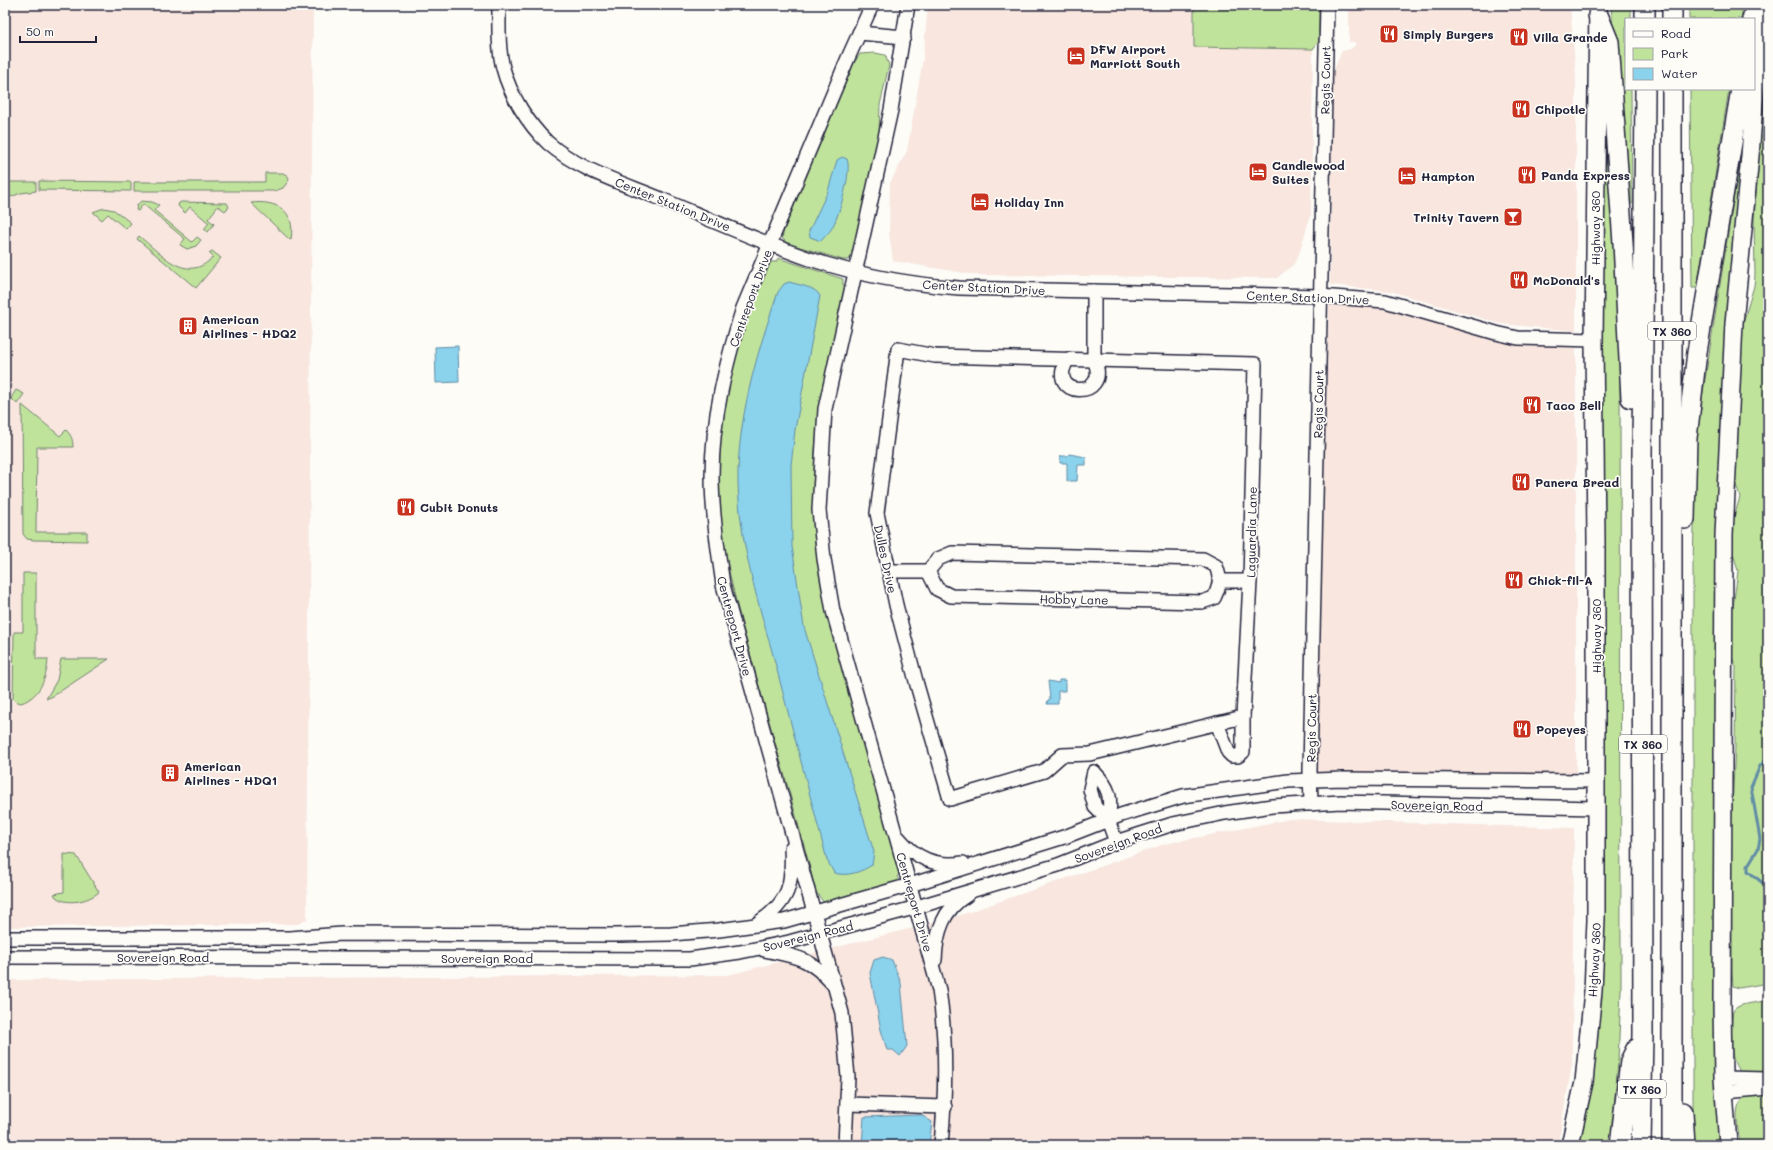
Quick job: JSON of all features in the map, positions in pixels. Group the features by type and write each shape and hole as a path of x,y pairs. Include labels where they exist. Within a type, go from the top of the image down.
{"highway":[{"path":"1645,5 1645,18"},
{"path":"1672,5 1672,18"},
{"path":"1752,18 1756,5"},
{"path":"1598,10 1609,42 1630,352 1632,440 1642,454"},
{"name":"TX 360","path":"1641,1145 1643,1034 1642,454 1645,90"},
{"name":"TX 360","path":"1672,90 1672,1145"},
{"path":"1673,573 1684,555 1687,438 1698,352 1741,90"},
{"path":"1620,1145 1630,1061 1643,1034"},
{"path":"1672,1083 1684,1112 1686,1145"}],"main road":[{"path":"1728,1145 1724,1085 1724,535 1734,323 1758,54 1756,5"},
{"name":"Highway 360","path":"1570,1145 1584,1082 1593,991 1596,920 1596,533 1594,340 1598,10"}],"street":[{"name":"Center Station Drive","path":"499,5 499,42 503,68 510,87 528,120 548,142 580,166 770,244 811,259 856,272 910,282 959,288 1320,296 1385,301 1518,338 1594,340"},
{"name":"Centreport Drive","path":"845,1145 848,1104 846,1049 842,1013 723,585 715,532 712,476 716,418 724,375 744,308 872,5"},
{"name":"Centreport Drive","path":"908,5 904,37 890,110 825,409 819,510 824,559 833,611 935,970 944,1024 946,1070 945,1107 941,1145"},
{"name":"Regis Court","path":"1311,804 1310,780 1327,5"},
{"path":"860,33 904,37"},
{"path":"1068,359 1064,365 1063,378 1066,384 1071,389 1077,390 1090,387 1095,381 1097,366 1088,360 1094,291"},
{"name":"Dulles Drive","path":"1088,360 935,356 898,349 877,513 889,571 917,685 950,800 1044,771 1062,755 1090,754 1217,723"},
{"name":"Laguardia Lane","path":"1088,360 1256,364 1250,581 1243,717 1243,752 1238,756 1232,756 1228,752 1217,723"},
{"path":"889,571 928,571 938,559 952,553 1203,559 1216,566 1220,581 1250,581"},
{"name":"Hobby Lane","path":"928,571 937,589 951,596 1202,602 1214,598 1220,581"},
{"path":"1217,723 1243,717"},
{"name":"Sovereign Road","path":"5,938 290,938 342,934 671,934 784,921 815,913 1002,857 1108,820 1183,796 1252,785 1310,780 1595,781"},
{"name":"Sovereign Road","path":"5,957 690,959 759,948 917,907 1058,865 1116,842 1173,824 1225,813 1272,806 1349,802 1595,808"},
{"path":"1108,820 1116,842"},
{"path":"754,925 771,914 787,892 792,875 790,828"},
{"path":"896,834 907,848 932,863 948,865 1002,857"},
{"path":"935,970 936,949 941,924 949,910 960,899 978,889"},
{"path":"759,948 810,962 836,987"},
{"path":"5,961 45,957"},
{"path":"1724,1085 1768,1079"},
{"path":"1724,1085 1768,1088"},
{"path":"848,1104 945,1107"}],"shaded area":[{"path":"5,5 313,5 307,919 298,924 5,927"},
{"path":"928,5 1194,5 1194,47 1313,49 1311,214 1298,257 1293,265 1277,278 976,275 893,261 889,233 890,183 907,151 923,59"},
{"path":"1349,5 1570,5 1576,76 1576,331 1501,324 1390,291 1330,285 1333,72 1342,51 1351,49 1355,45 1355,42 1349,42"},
{"path":"1329,304 1376,306 1409,313 1511,343 1576,348 1576,774 1315,774"},
{"path":"1290,819 1574,828 1572,1064 1558,1145 5,1145 5,980 728,975 952,918 1165,844"}],"green space":[{"path":"1194,5 1319,5 1319,41 1313,49 1194,47"},
{"path":"1611,5 1631,5 1631,18 1625,18 1625,90 1631,90 1632,204 1627,204"},
{"path":"1689,5 1743,5 1741,18 1689,18"},
{"path":"1764,5 1768,5 1768,983 1739,988 1733,986 1732,972 1731,833 1735,746 1736,667 1732,657 1730,629 1738,571 1730,542 1733,521 1740,497 1733,477 1738,340 1754,286 1755,275 1754,218 1762,114"},
{"path":"875,53 885,55 889,65 880,105 879,135 853,256 848,260 843,260 787,243 782,238 854,63 860,54"},
{"path":"1690,90 1729,90 1697,288 1692,288"},
{"path":"1741,152 1745,152 1721,418 1716,515 1716,859 1721,1145 1695,1145 1693,1110 1693,562 1697,430"},
{"path":"1602,161 1607,161 1619,308 1621,990 1618,1061 1611,1145 1580,1145 1589,1084"},
{"path":"265,173 283,173 288,176 289,180 283,188 275,191 134,191 134,182 265,182"},
{"path":"39,181 131,182 131,191 39,190"},
{"path":"5,182 36,182 36,191 21,193 5,199"},
{"path":"141,201 152,202 159,205 154,210 192,242 197,237 201,240 196,246 187,249 180,245 185,239 143,204 138,211 136,210 137,205"},
{"path":"181,202 227,203 229,207 225,211 218,206 208,219 214,224 208,232 204,229 209,223 190,207 185,213 178,206"},
{"path":"251,203 268,203 276,205 282,209 287,214 290,221 292,229 291,239 290,240"},
{"path":"104,208 114,210 131,223 126,229 108,214 102,220 93,212"},
{"path":"139,236 165,258 174,264 184,267 194,268 203,265 213,257 209,253 212,251 221,258 196,288 137,239"},
{"path":"778,258 843,279 843,285 847,287 825,382 818,421 814,463 815,531 900,873 897,877 899,880 894,884 824,903 816,892 736,603 722,529 720,461 722,426 727,392 744,325 756,293 770,262 776,262"},
{"path":"16,390 24,394 17,404 11,398"},
{"path":"22,405 60,436 66,430 71,437 73,444 73,447 37,447 36,532 87,532 87,541 34,540 27,539 23,534"},
{"path":"23,573 36,573 36,659 48,659 46,673 38,691 28,700 21,703 13,699 14,632 23,632"},
{"path":"61,659 109,659 53,696 46,699 57,680"},
{"path":"64,854 76,855 99,892 90,898 72,902 61,900 56,897 54,894 64,892"},
{"path":"1768,999 1768,1076 1746,1074 1738,1069 1732,1054 1731,1026 1733,1011 1744,1004"},
{"path":"1768,1092 1768,1145 1740,1145 1737,1125 1739,1103 1743,1098 1749,1095"}],"water":[{"path":"842,157 847,159 847,182 839,212 833,226 821,241 810,237 809,231 828,191 837,160"},
{"path":"789,282 811,288 820,296 795,430 791,466 792,546 804,627 874,852 872,865 859,872 849,874 834,873 827,860 754,587 744,542 741,518 738,471 739,448 746,402 757,358 778,292 784,284"},
{"path":"458,346 459,382 436,383 435,347"},
{"path":"1069,454 1086,457 1086,465 1078,465 1077,481 1067,481 1067,463 1060,463 1060,456 1067,456"},
{"path":"1059,680 1065,680 1065,691 1058,691 1058,704 1047,704 1048,700 1050,699 1048,681 1059,683"},
{"path":"883,957 892,960 901,983 907,1046 900,1056 893,1050 887,1050 881,1030 870,973 874,960"},
{"path":"921,1115 932,1122 929,1145 862,1145 864,1117"}],"waterway":[{"path":"1768,758 1760,766 1751,787 1760,839 1758,849 1748,865 1748,871 1764,884 1768,884"},
{"path":"1764,1120 1768,1133"}],"place":[{"name":"Simply Burgers","path":"1389,34"},
{"name":"Villa Grande","path":"1519,37"},
{"name":"DFW Airport Marriott South","path":"1076,56"},
{"name":"Chipotle","path":"1521,109"},
{"name":"Candlewood Suites","path":"1258,172"},
{"name":"Panda Express","path":"1527,175"},
{"name":"Hampton","path":"1407,176"},
{"name":"Holiday Inn","path":"980,202"},
{"name":"Trinity Tavern","path":"1513,217"},
{"name":"McDonald's","path":"1519,280"},
{"name":"American Airlines - HDQ2","path":"188,326"},
{"name":"Taco Bell","path":"1532,405"},
{"name":"Panera Bread","path":"1521,482"},
{"name":"Cubit Donuts","path":"406,507"},
{"name":"Chick-fil-A","path":"1514,580"},
{"name":"Popeyes","path":"1522,729"},
{"name":"American Airlines - HDQ1","path":"170,773"}]}
